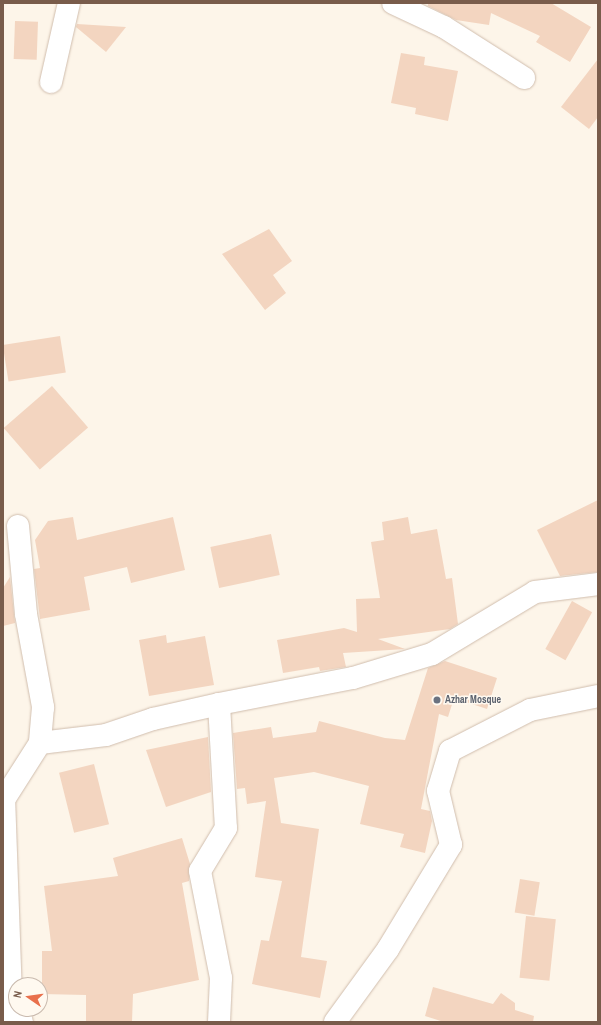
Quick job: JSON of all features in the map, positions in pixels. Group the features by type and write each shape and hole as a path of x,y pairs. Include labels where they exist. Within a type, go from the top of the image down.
{"street":[{"path":"52,82 69,3"},
{"path":"393,3 444,26 524,78"},
{"path":"11,977 4,800 40,743 43,707 26,614 18,526"},
{"path":"40,743 106,735 153,719 219,704 354,678 432,654 535,592 598,584"},
{"path":"335,1022 388,949 451,845 438,791 450,751 530,710 598,696"},
{"path":"219,704 226,828 200,871 221,978 219,1022"}],"building":[{"path":"428,3 551,3 591,27 570,62 536,42 540,36 491,13 489,25 456,20 428,6"},
{"path":"15,21 38,22 37,60 14,59"},
{"path":"77,24 126,27 106,52 76,27"},
{"path":"401,53 425,57 424,65 458,71 448,121 415,114 416,108 391,103"},
{"path":"598,59 598,117 589,129 561,107"},
{"path":"269,229 292,261 273,275 286,293 265,310 222,254"},
{"path":"60,336 66,373 9,382 3,345"},
{"path":"52,386 88,428 40,469 4,428"},
{"path":"598,500 598,572 560,576 537,530"},
{"path":"73,517 77,540 173,517 185,570 131,583 127,567 84,577 90,610 40,619 34,569 40,568 35,540 48,521"},
{"path":"408,517 411,534 437,529 446,579 452,578 458,624 450,629 378,639 405,649 343,653 346,667 320,671 319,667 283,673 277,640 344,628 357,632 356,599 380,598 371,542 384,540 382,522"},
{"path":"271,534 280,575 219,588 210,547"},
{"path":"10,577 15,623 3,626 3,588"},
{"path":"572,601 592,612 565,660 545,649"},
{"path":"166,635 167,643 205,636 214,685 149,696 139,640"},
{"path":"445,661 497,678 487,709 454,698 448,717 439,714 421,809 430,811 432,821 425,853 400,847 404,834 360,824 369,786 314,772 274,778 281,823 319,829 301,957 327,961 320,998 252,984 261,940 269,941 282,881 255,877 266,801 247,804 245,788 237,789 233,733 271,727 273,738 316,732 319,721 385,738 405,740 428,668"},
{"path":"208,737 211,792 166,807 146,750"},
{"path":"94,764 109,824 74,833 59,773"},
{"path":"182,838 190,864 189,881 182,883 199,980 133,994 132,1022 86,1022 86,995 48,994 48,977 42,977 42,951 52,951 44,886 118,876 113,858"},
{"path":"520,879 540,882 534,916 515,913"},
{"path":"526,916 556,919 549,981 520,978"},
{"path":"433,987 493,1004 501,993 515,1003 515,1010 534,1016 533,1022 444,1022 425,1016"}],"place":[{"name":"Azhar Mosque","path":"437,700"}]}
